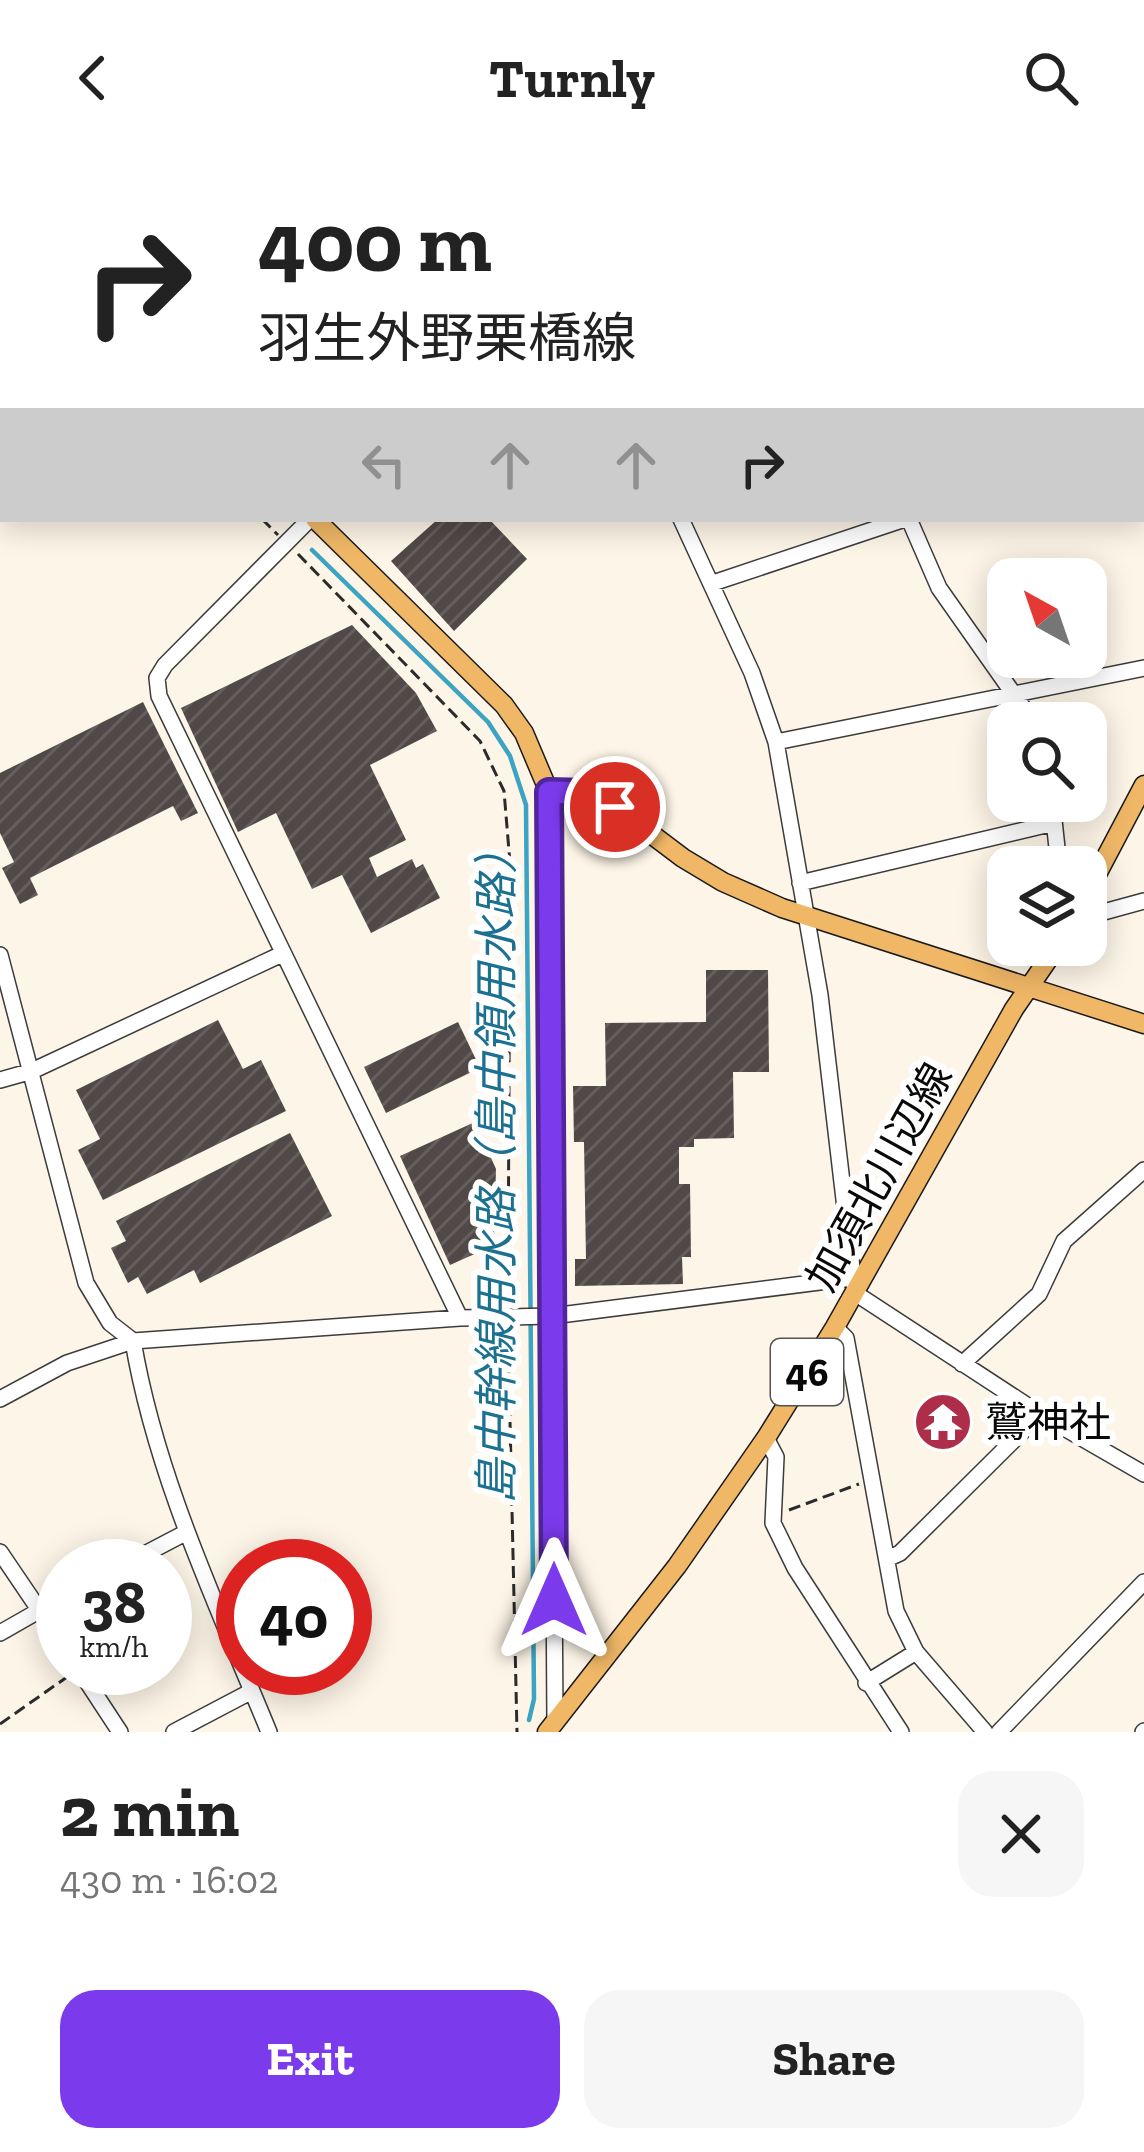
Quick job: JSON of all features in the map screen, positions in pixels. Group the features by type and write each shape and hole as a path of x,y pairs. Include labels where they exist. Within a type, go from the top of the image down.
{"main road":[{"path":"316,522 504,705 524,733 549,792 602,797 648,834 723,882 806,917 1144,1024"},
{"path":"1107,855 1144,785"},
{"name":"加須北川辺線","path":"552,1728 677,1566 766,1438 1044,966"}],"street":[{"path":"310,522 165,665 157,679 159,696 460,1318"},
{"path":"682,522 752,673 776,742 820,995 853,1286"},
{"path":"713,583 898,522"},
{"path":"908,522 939,588 1018,702"},
{"path":"776,742 1144,668"},
{"path":"549,792 552,1728"},
{"path":"800,883 1054,823 1057,846"},
{"path":"1107,912 1142,902"},
{"path":"0,1080 32,1071 282,954"},
{"path":"0,955 86,1283 110,1323 133,1341 143,1402 216,1602"},
{"path":"962,1364 1040,1294 1064,1241 1144,1170"},
{"path":"848,1238 857,1245 880,1248"},
{"path":"0,1399 67,1363 133,1341 552,1316 853,1286 962,1364 1144,1474"},
{"path":"835,1327 846,1338 896,1611 916,1652 985,1732"},
{"path":"887,1559 900,1553 1040,1414"},
{"path":"766,1438 776,1457 772,1517 795,1568 901,1732"},
{"path":"174,1539 187,1532"},
{"path":"0,1552 36,1603"},
{"path":"999,1732 1144,1582"},
{"path":"0,1633 36,1611"},
{"path":"866,1683 916,1652"},
{"path":"95,1695 120,1732"},
{"path":"175,1732 243,1695"},
{"path":"254,1695 269,1732"}],"path":[{"path":"265,522 481,741 505,791 510,863 508,1317 517,1732"},
{"path":"772,1517 872,1480"},
{"path":"0,1724 41,1695"}],"building":[{"path":"435,522 492,522 527,559 454,631 391,561"},
{"path":"352,625 416,693 437,731 370,765 406,840 369,858 377,877 412,859 416,868 423,864 440,898 371,933 342,875 312,889 276,813 238,832 181,708"},
{"path":"143,702 198,813 181,821 173,806 30,878 38,895 20,904 2,868 14,862 0,833 0,773"},
{"path":"706,970 768,970 769,1072 733,1072 734,1138 694,1139 694,1147 679,1147 679,1184 690,1184 691,1257 682,1257 683,1284 575,1286 575,1259 586,1259 584,1142 574,1142 573,1086 606,1086 605,1023 706,1022"},
{"path":"218,1020 243,1069 261,1060 286,1111 103,1200 78,1150 100,1139 76,1090"},
{"path":"458,1022 480,1068 386,1113 364,1067"},
{"path":"475,1122 496,1169 495,1206 484,1211 499,1243 450,1265 400,1156"},
{"path":"290,1133 332,1216 200,1283 194,1270 147,1294 138,1277 128,1283 111,1248 126,1241 116,1221"}],"waterway":[{"name":"島中幹線用水路（島中領用水路）","path":"312,550 488,722 510,756 526,805 534,1699 529,1720"}],"place":[{"name":"鷲神社","path":"943,1422"}],"route":[{"path":"554,1600 549,792 589,793 615,807"}]}
